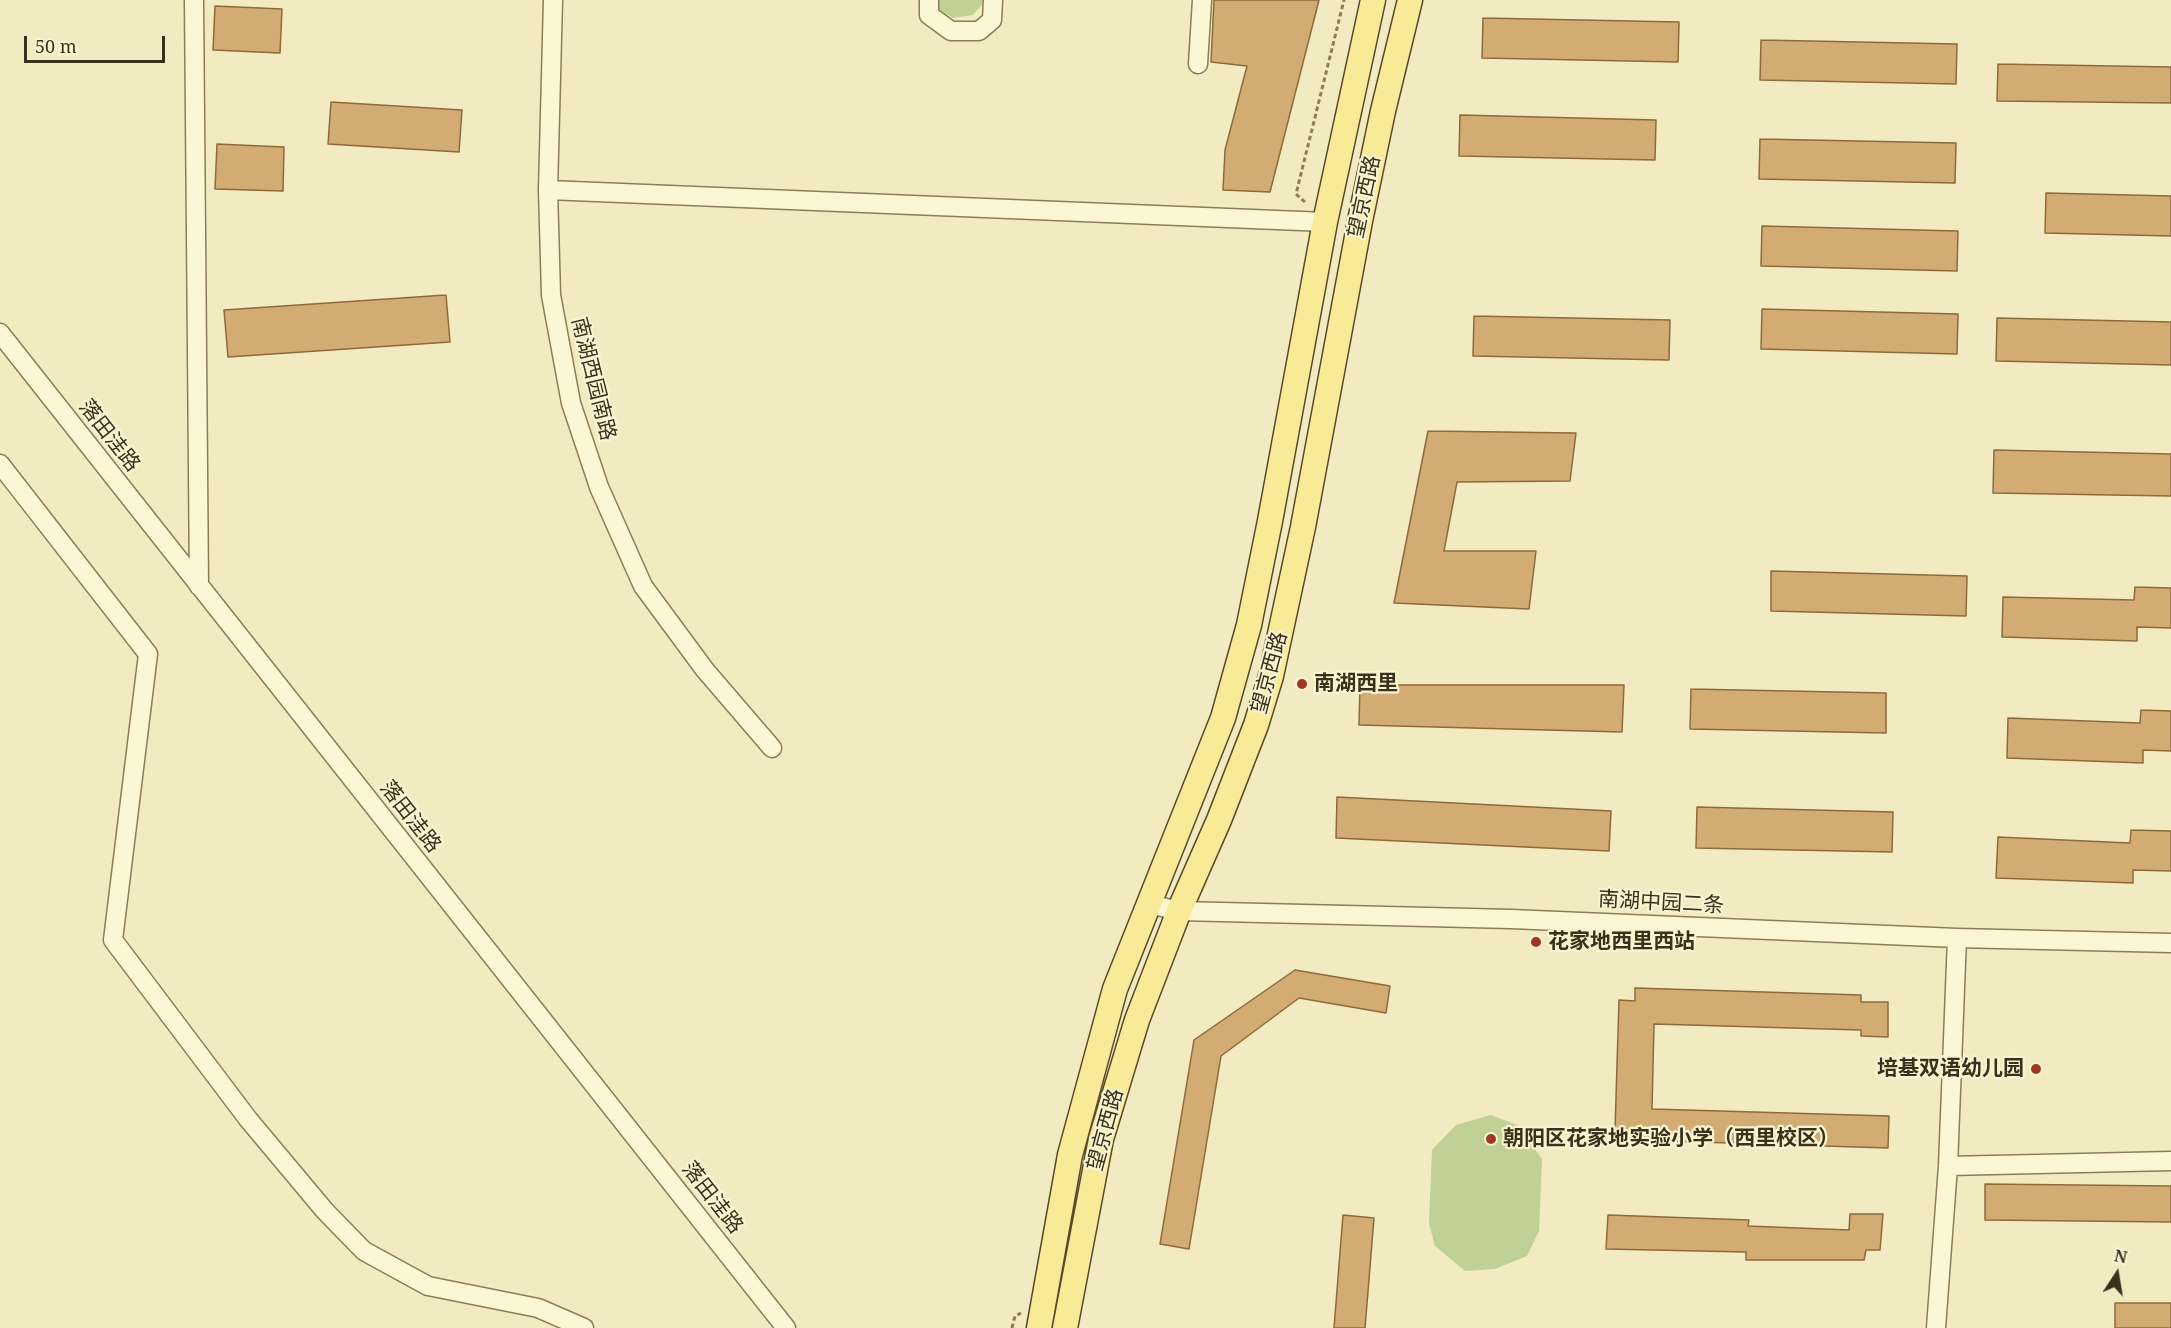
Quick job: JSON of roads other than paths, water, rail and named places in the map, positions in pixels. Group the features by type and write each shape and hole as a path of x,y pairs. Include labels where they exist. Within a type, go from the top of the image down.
{"main road":[{"name":"望京西路","path":"1039,1328 1070,1155 1115,989 1223,718 1249,625 1325,222 1373,0"},
{"name":"望京西路","path":"1065,1328 1101,1139 1137,1020 1179,911 1219,820 1256,725 1271,676 1303,527 1362,210 1410,0"}],"street":[{"path":"194,0 199,586"},
{"name":"南湖西园南路","path":"553,0 548,190 551,295 571,403 599,487 643,586 705,670 772,748"},
{"path":"929,0 929,15 951,31 979,31 992,21 993,0"},
{"path":"1198,64 1202,0"},
{"path":"548,190 1325,222"},
{"name":"落田洼路","path":"0,333 786,1328"},
{"path":"0,465 148,654 113,940 248,1119 325,1211 364,1251 428,1286 538,1308 584,1328"},
{"name":"南湖中园二条","path":"1149,904 1179,911 1520,919 1957,938 2171,944"},
{"path":"1936,1328 1948,1166 1957,938"},
{"path":"1948,1166 2171,1161"}],"place":[{"name":"南湖西里","path":"1302,684"},
{"name":"花家地西里西站","path":"1536,942"},
{"name":"培基双语幼儿园","path":"2036,1069"},
{"name":"朝阳区花家地实验小学（西里校区）","path":"1491,1139"}]}
